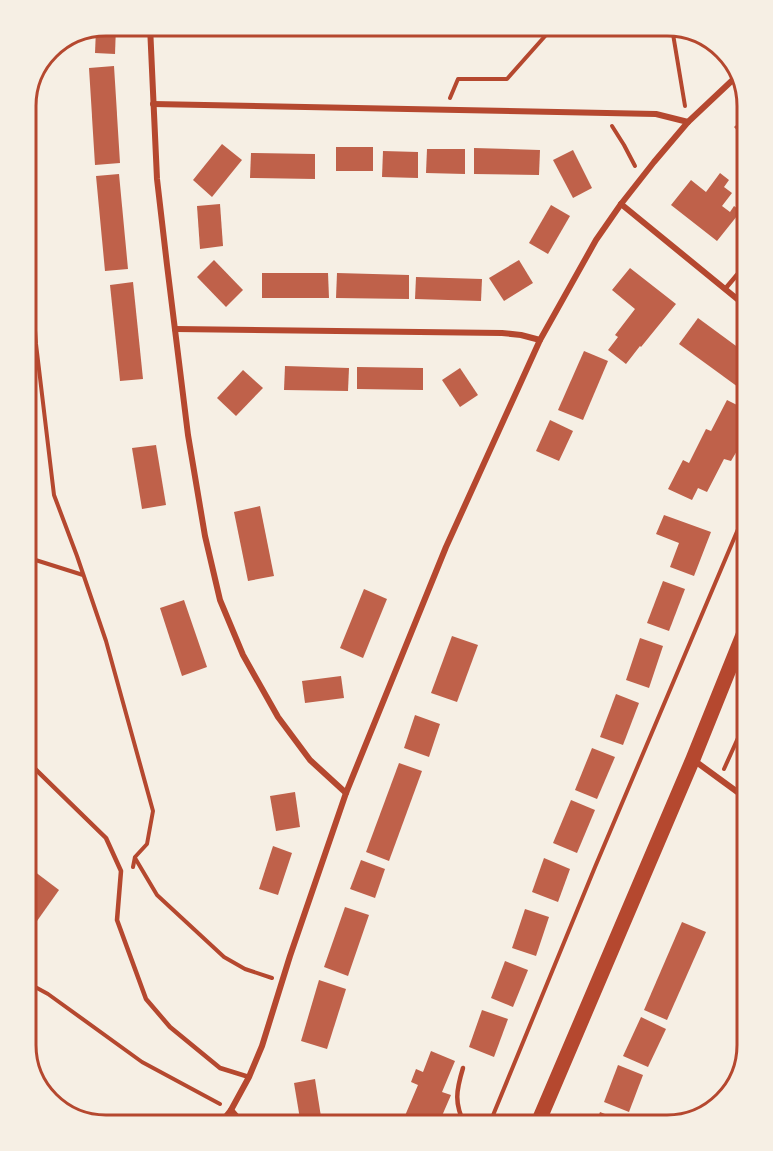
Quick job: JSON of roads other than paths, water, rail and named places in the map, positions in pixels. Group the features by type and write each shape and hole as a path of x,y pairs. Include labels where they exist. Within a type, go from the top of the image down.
{"main road":[{"path":"541,1115 737,650"}],"street":[{"path":"150,36 158,189 188,435 205,536 220,600 243,655 278,717 310,760 345,793"},
{"path":"227,1115 249,1077 262,1046 345,793 447,547 540,340 596,240 621,204 688,122 732,80"},
{"path":"153,104 604,112 656,114 688,122"},
{"path":"621,204 737,299"},
{"path":"175,329 502,333 540,340"},
{"path":"693,759 737,792"},
{"path":"231,1110 235,1115"}],"lane":[{"path":"725,289 737,275"},
{"path":"36,770 106,838 121,871 117,920 146,999 170,1027 220,1068 249,1077"},
{"path":"460,1115 456,1090 463,1068"}]}
